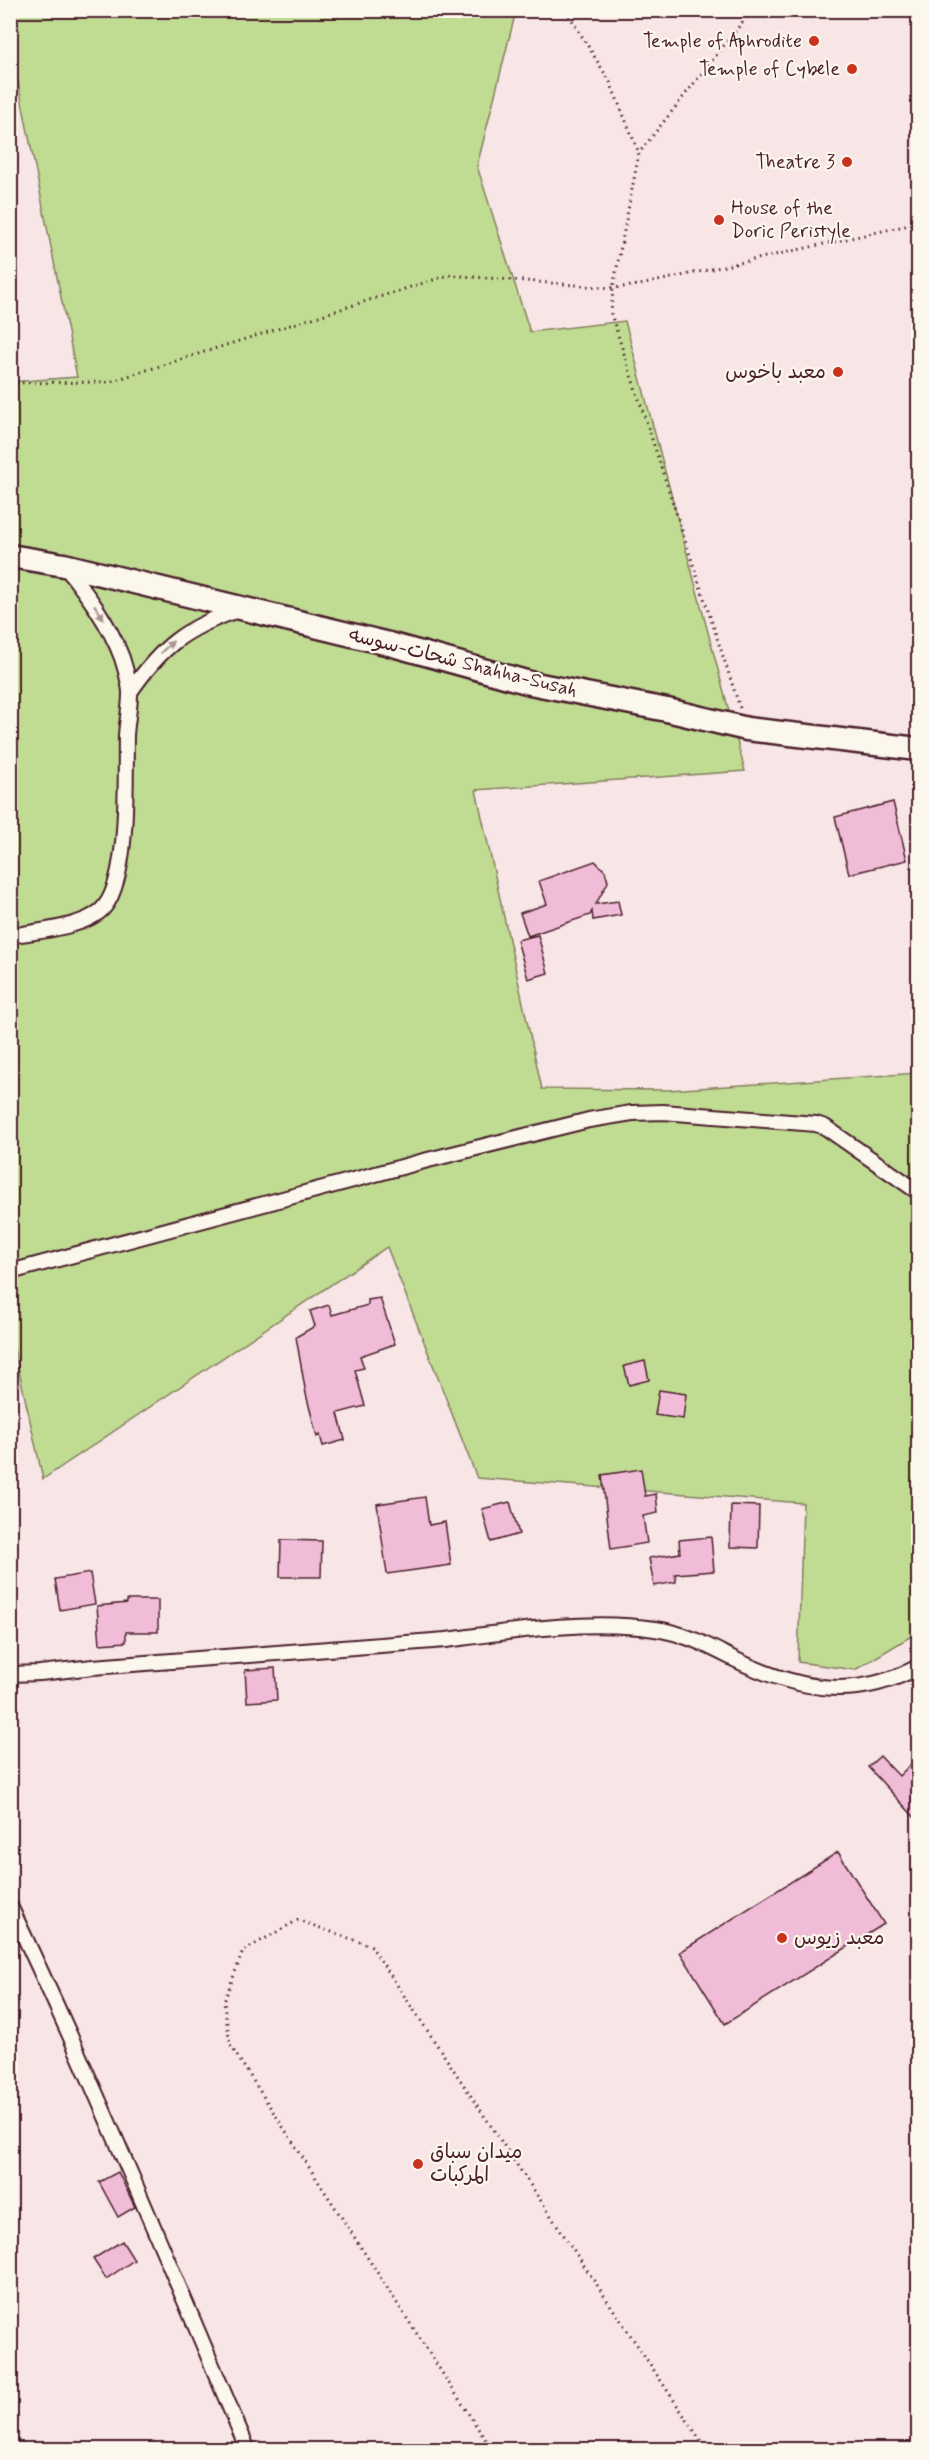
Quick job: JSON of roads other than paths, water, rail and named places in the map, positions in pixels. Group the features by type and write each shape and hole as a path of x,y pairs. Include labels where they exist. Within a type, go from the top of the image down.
{"main road":[{"name":"شحات-سوسه Shahha-Susah","path":"10,556 64,565 389,644 530,682 747,729 918,749"}],"street":[{"path":"10,936 81,922 104,907 113,890 121,855 130,692 122,658 108,626 64,565"},
{"path":"130,692 150,663 176,639 206,621 240,609"},
{"path":"10,1272 424,1161 589,1120 632,1113 688,1113 825,1127 918,1190"},
{"path":"10,1674 446,1640 487,1634 615,1624 684,1635 754,1669 786,1681 830,1689 869,1686 898,1678 918,1667"},
{"path":"10,1906 54,1996 248,2450"}],"place":[{"name":"Temple of Aphrodite","path":"814,41"},
{"name":"Temple of Cybele","path":"852,69"},
{"name":"Theatre 3","path":"847,162"},
{"name":"House of the Doric Peristyle","path":"719,220"},
{"name":"معبد باخوس","path":"838,372"},
{"name":"معبد زيوس","path":"782,1938"},
{"name":"ميدان سباق المركبات","path":"418,2164"}]}
